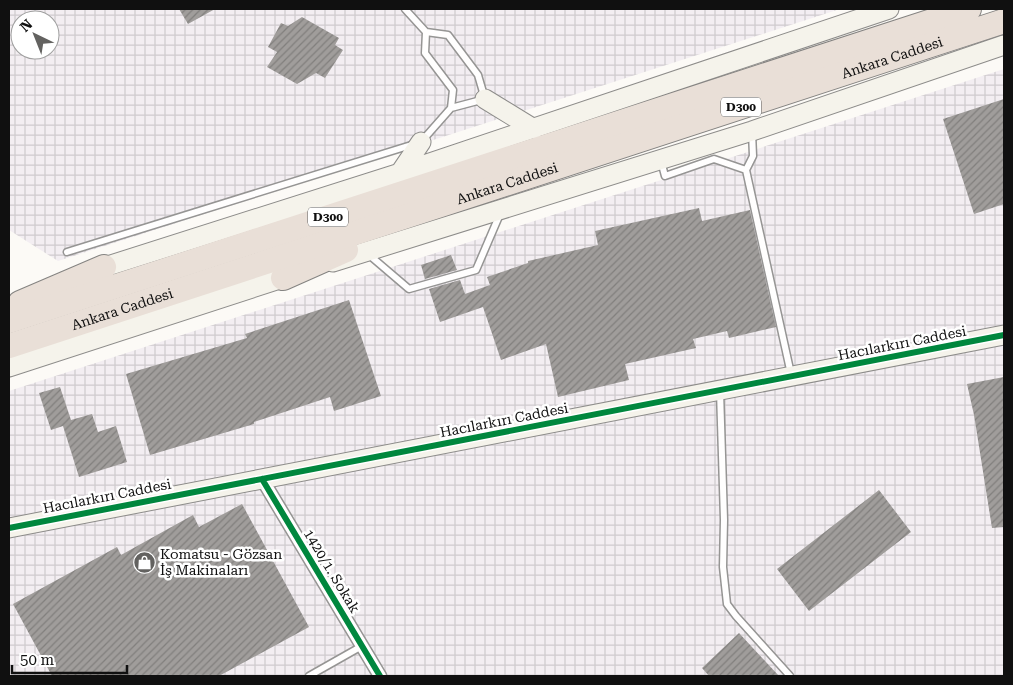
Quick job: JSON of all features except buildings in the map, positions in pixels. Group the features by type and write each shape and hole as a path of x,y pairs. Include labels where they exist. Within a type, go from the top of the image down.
{"highway":[{"name":"Ankara Caddesi","path":"9,321 969,9"},
{"name":"Ankara Caddesi","path":"9,346 1004,22"},
{"path":"284,278 478,193"},
{"path":"9,308 104,267"}],"main road":[{"path":"9,298 400,174 889,9"},
{"name":"Ankara Caddesi","path":"9,367 660,158 752,131 1004,45"},
{"path":"485,99 534,129"},
{"path":"400,174 421,142"},
{"name":"Hacılarkırı Caddesi","path":"9,528 1004,335"}],"street":[{"name":"1420/1. Sokak","path":"262,479 380,676"}],"lane":[{"path":"67,252 421,142 451,108 485,99 478,75 448,35 426,32 405,9"},
{"path":"426,32 425,53 453,90 451,108"},
{"path":"752,131 753,156 746,170 792,377"},
{"path":"660,158 665,176 714,158 746,170"},
{"path":"365,252 409,289 476,270 501,210"},
{"path":"720,391 724,520 723,567 728,604 736,616 790,676"},
{"path":"308,676 362,646"}],"shaded area":[{"path":"9,9 840,9 58,261 9,230"},
{"path":"1004,69 1004,676 9,676 9,391"}],"cycle path":[{"path":"9,528 1004,335"},
{"path":"262,479 380,676"}],"place":[{"name":"Komatsu - Gözsan İş Makinaları","path":"144,562"}]}
